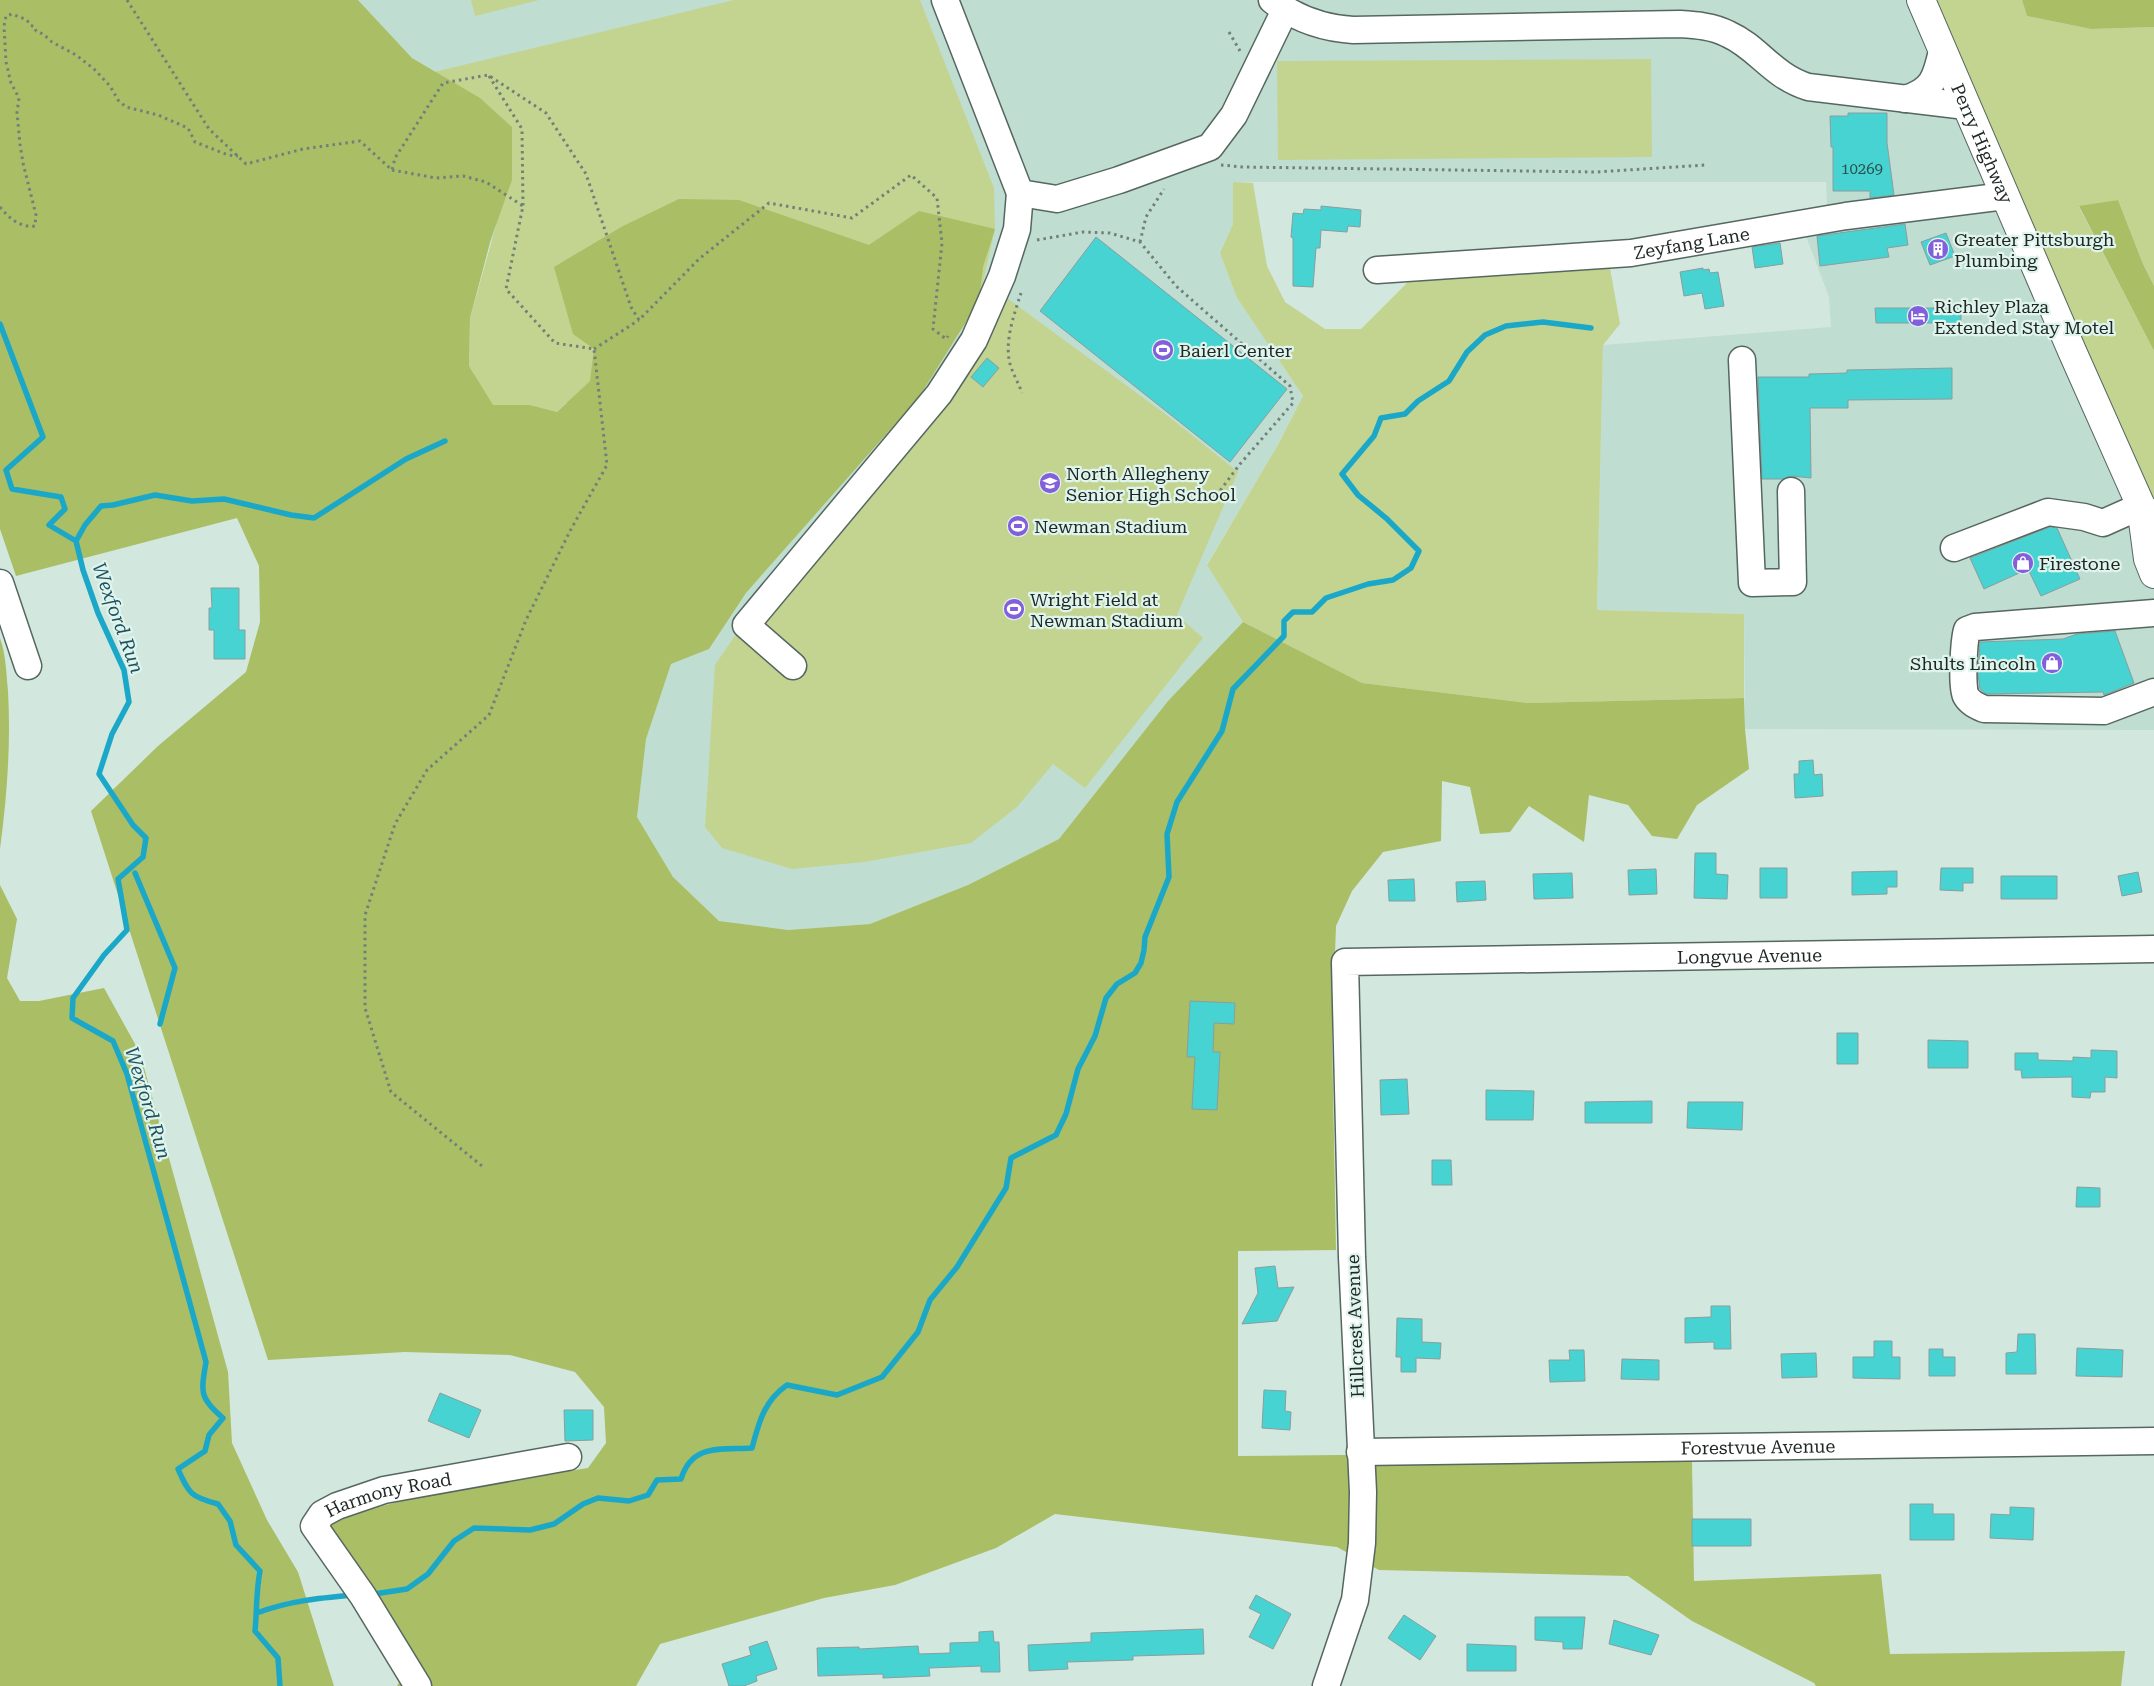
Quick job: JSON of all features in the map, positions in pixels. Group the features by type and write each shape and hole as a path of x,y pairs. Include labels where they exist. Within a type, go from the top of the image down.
{"highway":[{"name":"Perry Highway","path":"1921,0 2072,351 2148,513 2148,559 2154,574"}],"street":[{"path":"793,666 746,625 939,394 974,340 1002,276 1028,244 1017,229 1020,193 945,0"},
{"path":"1020,193 1057,199 1120,180 1210,147 1234,115 1278,5 1312,23 1326,27 1353,30 1679,24 1706,27 1723,31 1738,39 1775,71 1796,83 1820,89 1966,106"},
{"path":"1905,99 1922,92 1931,83 1942,51"},
{"name":"Zeyfang Lane","path":"1377,270 1631,253 1846,216 2005,196"},
{"path":"1742,360 1752,583 1793,582 1790,491"},
{"path":"1954,548 2048,512 2084,517 2103,524 2148,513"},
{"path":"0,583 28,666"},
{"path":"2154,613 1975,627 1967,630 1964,666 1965,694 1974,705 1984,709 2104,711 2154,692"},
{"name":"Longvue Avenue","path":"1345,962 2154,949"},
{"name":"Hillcrest Avenue","path":"1326,1686 1355,1600 1362,1544 1363,1492 1352,1257 1345,962"},
{"name":"Forestvue Avenue","path":"1360,1452 2154,1440"},
{"name":"Harmony Road","path":"418,1686 363,1596 314,1526 322,1514 337,1506 384,1490 568,1457"}],"path":[{"path":"127,0 209,129 246,164 303,149 360,141 392,170 436,178 463,176 486,182 523,206"},
{"path":"0,207 9,218 27,227 34,226 36,215 20,144 17,113 19,98 11,83 6,62 4,26 6,16 12,14 28,20 30,25 35,27 36,31 76,55 94,69 126,107 158,115 188,128 195,142 228,155 238,156"},
{"path":"392,170 395,158 444,84 488,75 546,113 586,174 631,307 639,320"},
{"path":"488,75 522,129 523,206 506,290 555,343 594,349 639,320 699,259 769,203 852,218 911,175 937,198 942,244 934,330 946,339 951,333"},
{"path":"1216,165 1242,168 1596,172 1705,165"},
{"path":"1140,242 1146,217 1162,190 1167,186"},
{"path":"1028,244 1092,232 1110,233 1140,242 1176,286 1290,386 1293,403 1240,464 1216,496"},
{"path":"1022,393 1010,366 1009,341 1013,318 1023,287"},
{"path":"482,1166 391,1092 365,1008 365,915 395,824 427,770 489,715 526,620 570,530 607,464 594,349"}],"shaded area":[{"name":"North Allegheny Senior High School","path":"358,0 1921,0 1942,51 1931,83 1966,106 2154,574 2154,730 1745,729 1744,614 1597,610 1603,345 1831,327 1829,297 1806,236 1827,205 1826,182 1233,182 1233,224 1220,253 1237,298 1303,396 1279,443 1207,564 1243,622 1168,701 1059,839 968,885 870,924 788,930 719,921 673,877 637,817 646,739 671,664 709,649 746,593 919,397 739,200 557,412 530,405 491,239 512,180 480,98 412,58"}],"green space":[{"path":"0,0 358,0 412,58 480,98 512,127 512,180 491,239 470,318 469,366 493,405 530,405 557,412 590,381 594,349 573,334 554,267 623,226 679,199 739,200 869,245 919,211 995,229 983,267 979,301 919,397 746,593 709,649 671,664 646,739 637,817 673,877 719,921 788,930 870,924 968,885 1059,839 1168,701 1243,622 1362,683 1529,703 1744,698 1749,769 1697,805 1677,839 1652,836 1628,805 1589,795 1584,842 1529,806 1510,832 1480,834 1470,787 1442,781 1441,841 1383,852 1352,891 1336,926 1332,1034 1336,1250 1238,1251 1238,1456 1340,1455 1692,1461 1694,1581 1881,1574 1890,1654 2125,1651 2121,1686 1816,1686 1814,1683 1692,1621 1628,1576 1379,1570 1337,1547 1055,1514 996,1548 895,1585 824,1598 660,1644 636,1686 397,1686 408,1666 326,1521 435,1492 588,1468 606,1443 604,1407 575,1372 510,1355 405,1352 268,1360 91,811 158,746 246,672 260,622 259,566 237,518 16,576 0,529"},
{"path":"471,0 539,0 475,16"},
{"path":"734,0 920,0 994,188 995,229 979,301 919,397 566,403 557,412 530,405 492,405 469,366 470,318 496,226 434,72"},
{"path":"1921,0 2022,0 2027,16 2091,29 2154,27 2154,286 2143,264 2118,200 2079,207 2154,351 2154,520"},
{"path":"2022,0 2154,0 2154,27 2091,29 2027,16"},
{"path":"1651,59 1652,157 1278,160 1277,61"},
{"path":"1233,182 1253,183 1267,266 1285,302 1325,329 1361,329 1412,278 1610,268 1620,324 1603,345 1597,610 1744,614 1744,698 1529,703 1362,683 1243,622 1207,565 1279,443 1303,396 1237,298 1220,253 1233,224"},
{"path":"2118,200 2143,264 2154,286 2154,351 2079,206"},
{"name":"Newman Stadium","path":"996,290 1168,416 1238,472 1177,615 1203,638 1085,788 1053,764 1017,807 971,843 864,862 792,869 722,848 705,827 715,665 772,581 939,394"},
{"path":"0,638 4,651 8,691 9,750 0,849"},
{"path":"0,885 17,919 7,978 20,1001 39,1001 104,988 140,1053 228,1372 232,1443 267,1520 298,1572 334,1686 0,1686"}],"building":[{"path":"1848,113 1887,113 1887,143 1894,195 1870,198 1870,191 1833,191 1833,147 1831,147 1830,116 1848,116"},
{"path":"1321,206 1361,210 1360,227 1348,226 1347,232 1321,230 1320,248 1316,248 1313,287 1293,286 1293,238 1291,237 1293,213 1303,214 1304,209 1321,210"},
{"path":"1905,224 1908,245 1887,248 1889,257 1820,266 1817,236"},
{"name":"Greater Pittsburgh Plumbing","path":"1946,233 1955,256 1930,265 1921,242"},
{"name":"Baierl Center","path":"1096,237 1287,389 1230,462 1040,311"},
{"path":"1780,243 1783,264 1755,268 1752,247"},
{"path":"1703,268 1703,270 1709,269 1710,273 1718,272 1724,306 1705,309 1702,293 1684,296 1680,272"},
{"path":"1875,308 1961,308 1961,323 1876,323"},
{"path":"987,358 999,368 983,387 971,377"},
{"path":"1952,368 1952,399 1848,400 1848,408 1810,408 1811,478 1791,476 1783,479 1762,479 1758,377 1809,377 1809,374 1847,373 1847,370"},
{"name":"Firestone","path":"2050,527 2057,528 2080,579 2041,596 2028,569 1984,589 1970,558"},
{"path":"211,588 239,588 239,630 245,630 245,659 214,659 214,630 209,630 209,608 212,608"},
{"name":"Shults Lincoln","path":"2115,631 2134,683 2104,695 2103,692 1986,694 1980,689 1978,674 1980,642 2063,639 2077,634"},
{"path":"1813,760 1814,775 1822,774 1823,796 1795,798 1794,774 1799,774 1799,761"},
{"path":"1695,853 1716,853 1716,874 1728,875 1727,899 1694,898"},
{"path":"1760,868 1787,868 1787,898 1760,898"},
{"path":"1941,868 1973,868 1973,883 1963,883 1963,891 1940,890"},
{"path":"1656,869 1657,894 1629,895 1628,870"},
{"path":"1897,871 1897,887 1887,887 1887,894 1852,895 1852,872"},
{"path":"2138,872 2142,892 2122,896 2118,876"},
{"path":"1572,873 1573,898 1534,899 1533,874"},
{"path":"2001,876 2057,876 2057,899 2001,899"},
{"path":"1414,879 1415,901 1389,901 1388,880"},
{"path":"1485,881 1486,900 1457,902 1456,882"},
{"path":"1190,1001 1235,1003 1234,1024 1214,1023 1213,1052 1220,1052 1217,1110 1192,1109 1195,1057 1187,1057"},
{"path":"1837,1033 1858,1033 1858,1064 1837,1064"},
{"path":"1928,1040 1968,1041 1968,1068 1928,1068"},
{"path":"2091,1050 2117,1051 2117,1078 2105,1077 2105,1092 2091,1092 2090,1098 2072,1097 2072,1077 2022,1078 2021,1070 2015,1070 2015,1053 2038,1053 2038,1060 2073,1061 2073,1057 2091,1058"},
{"path":"1407,1079 1409,1114 1381,1115 1380,1080"},
{"path":"1486,1090 1534,1091 1533,1120 1486,1120"},
{"path":"1652,1101 1652,1123 1585,1123 1585,1102"},
{"path":"1688,1102 1743,1102 1742,1130 1687,1128"},
{"path":"1432,1160 1451,1160 1452,1185 1432,1185"},
{"path":"2077,1187 2100,1188 2100,1207 2076,1207"},
{"path":"1275,1266 1278,1288 1294,1287 1277,1321 1242,1324 1258,1293 1255,1268"},
{"path":"1711,1306 1730,1306 1731,1349 1714,1349 1714,1342 1685,1343 1685,1318 1711,1317"},
{"path":"1397,1318 1422,1319 1422,1342 1441,1343 1440,1359 1416,1358 1416,1372 1401,1372 1401,1357 1396,1357"},
{"path":"2018,1334 2035,1334 2036,1374 2006,1374 2006,1353 2017,1352"},
{"path":"1874,1341 1892,1341 1892,1357 1900,1357 1900,1379 1853,1378 1853,1357 1874,1357"},
{"path":"2077,1348 2123,1350 2122,1377 2076,1376"},
{"path":"1929,1349 1943,1349 1943,1357 1955,1357 1955,1376 1929,1376"},
{"path":"1569,1350 1584,1350 1585,1381 1550,1382 1549,1360 1570,1360"},
{"path":"1816,1353 1817,1377 1782,1378 1781,1354"},
{"path":"1622,1359 1659,1360 1659,1380 1621,1379"},
{"path":"1264,1390 1286,1391 1285,1411 1291,1412 1290,1430 1262,1428"},
{"path":"440,1393 481,1410 469,1438 428,1421"},
{"path":"564,1410 593,1410 593,1440 565,1441"},
{"path":"1910,1504 1933,1504 1933,1514 1954,1514 1954,1540 1910,1540"},
{"path":"2010,1507 2034,1508 2033,1540 1990,1538 1991,1514 2010,1515"},
{"path":"1692,1519 1751,1519 1751,1546 1692,1546"},
{"path":"1256,1595 1291,1614 1273,1649 1249,1637 1261,1614 1249,1608"},
{"path":"1404,1615 1436,1636 1420,1660 1388,1638"},
{"path":"1535,1617 1585,1617 1582,1649 1563,1649 1563,1642 1535,1640"},
{"path":"1614,1620 1659,1635 1651,1655 1609,1644"},
{"path":"1203,1629 1204,1654 1133,1656 1133,1660 1067,1662 1068,1669 1029,1671 1028,1645 1091,1642 1091,1633"},
{"path":"993,1631 994,1642 999,1642 1000,1672 981,1672 981,1666 929,1668 930,1676 883,1678 883,1674 818,1676 817,1648 859,1647 859,1649 918,1646 919,1654 950,1653 950,1643 979,1642 979,1632"},
{"path":"767,1641 777,1669 756,1676 757,1681 744,1686 729,1686 722,1664 751,1655 749,1647"},
{"path":"1467,1644 1516,1646 1516,1671 1467,1671"}],"waterway":[{"path":"374,1594 407,1589 428,1574 454,1541 474,1528 530,1530 554,1524 583,1504 598,1498 629,1501 648,1495 657,1480 681,1479 692,1459 700,1454 719,1449 752,1448 760,1421 768,1405 779,1391 787,1385 837,1395 882,1377 918,1332 930,1300 957,1267 1006,1188 1011,1158 1056,1135 1066,1114 1078,1069 1095,1036 1106,998 1117,984 1135,973 1141,963 1145,937 1169,877 1167,834 1177,802 1222,731 1233,689 1284,636 1284,621 1293,612 1312,612 1326,598 1368,584 1393,580 1411,568 1419,551 1386,518 1358,495 1342,474 1374,436 1381,418 1405,414 1418,401 1449,381 1467,352 1485,335 1506,326 1543,322 1591,328"},
{"name":"Wexford Run","path":"0,324 43,437 6,470 12,489 61,497 65,509 49,525 76,541 83,570 98,613 124,670 129,702 112,734 99,774 133,825 146,838 143,857 118,879 127,930 104,955 73,998 72,1018 113,1041 127,1074 206,1362 203,1381 204,1394 210,1405 223,1418 209,1435 205,1451 178,1469 185,1484 192,1493 202,1499 218,1504 230,1521 236,1545 260,1571 255,1631 278,1658 280,1686"},
{"path":"76,541 85,525 101,506 155,495 192,501 224,499 291,515 314,518 406,459 445,441"},
{"path":"135,873 175,968 160,1024"},
{"path":"257,1613 292,1603 353,1595"}],"place":[{"name":"Greater Pittsburgh Plumbing","path":"1938,249"},
{"name":"Richley Plaza Extended Stay Motel","path":"1918,316"},
{"name":"Baierl Center","path":"1163,350"},
{"name":"North Allegheny Senior High School","path":"1050,483"},
{"name":"Newman Stadium","path":"1018,526"},
{"name":"Firestone","path":"2023,563"},
{"name":"Wright Field at Newman Stadium","path":"1014,609"},
{"name":"Shults Lincoln","path":"2052,663"}]}
